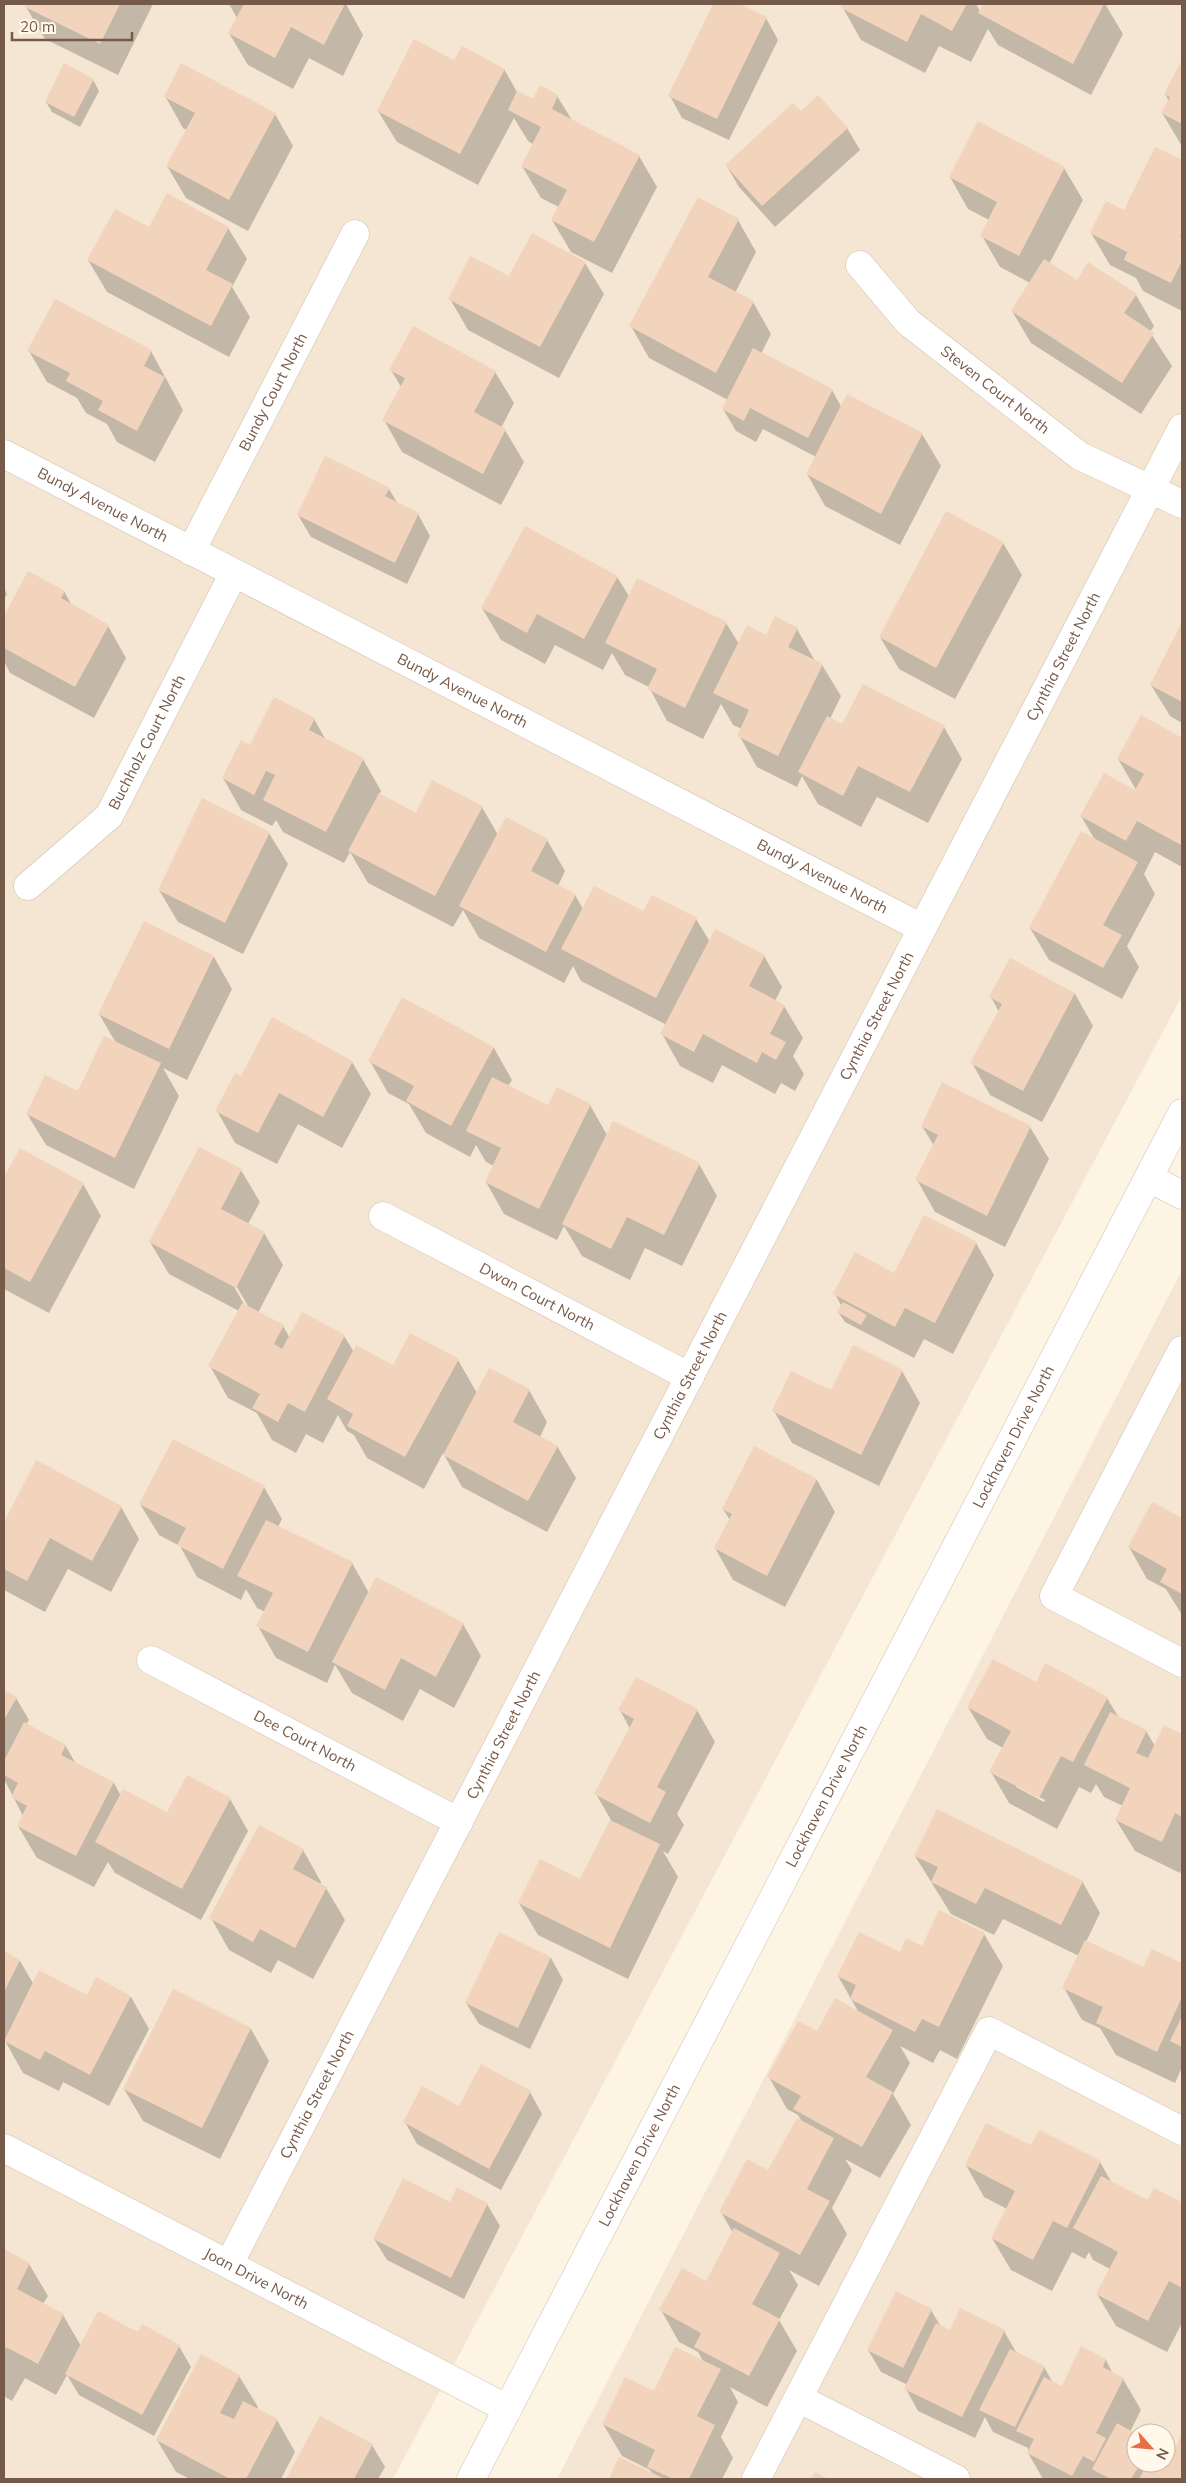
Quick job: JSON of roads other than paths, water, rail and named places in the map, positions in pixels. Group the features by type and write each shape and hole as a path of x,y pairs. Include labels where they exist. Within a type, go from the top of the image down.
{"street":[{"name":"Bundy Court North","path":"191,551 355,234"},
{"name":"Steven Court North","path":"860,264 908,322 1080,456 1182,504"},
{"name":"Cynthia Street North","path":"230,2264 1182,428"},
{"name":"Bundy Avenue North","path":"4,454 922,928"},
{"name":"Buchholz Court North","path":"28,886 109,816 234,573"},
{"name":"Lockhaven Drive North","path":"471,2479 1182,1113"},
{"path":"1149,1178 1182,1195"},
{"name":"Dwan Court North","path":"383,1216 690,1377"},
{"path":"1182,1350 1054,1596 1182,1663"},
{"name":"Dee Court North","path":"151,1660 459,1822"},
{"path":"756,2479 988,2031 1182,2131"},
{"name":"Joan Drive North","path":"4,2148 508,2409"},
{"path":"798,2398 956,2479"}]}
